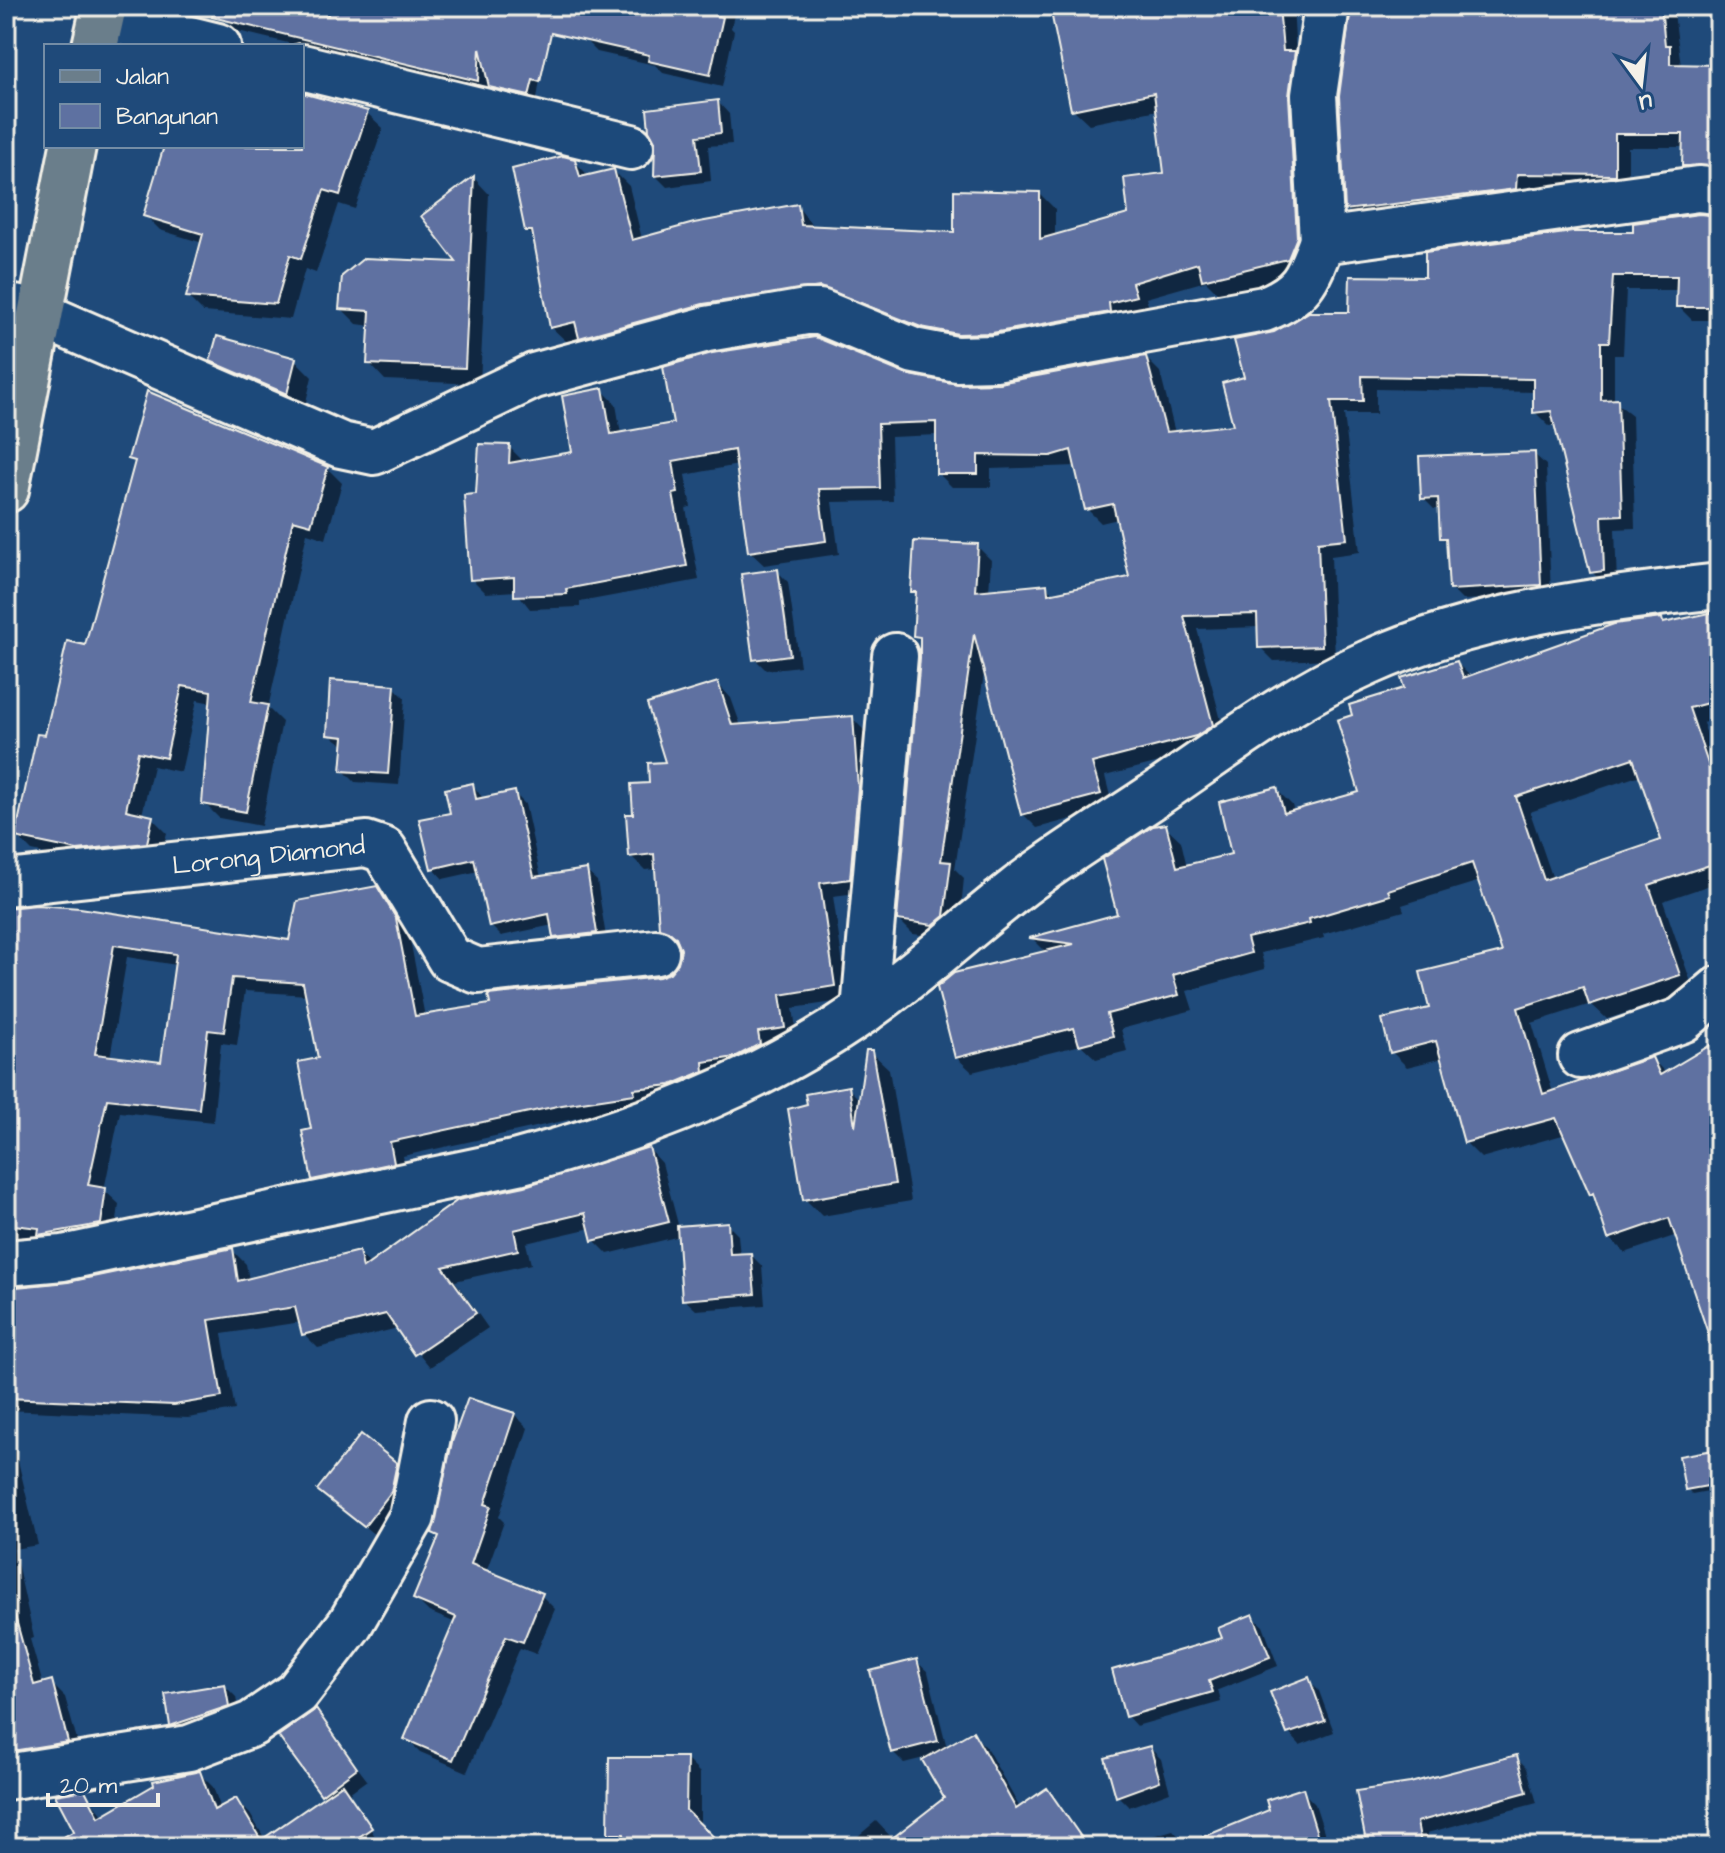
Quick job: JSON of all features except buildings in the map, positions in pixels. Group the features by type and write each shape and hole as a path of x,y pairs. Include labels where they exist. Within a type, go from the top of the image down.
{"main road":[{"path":"6,490 22,310 72,148"}],"street":[{"path":"22,310 341,445 374,452 534,376 707,329 792,314 820,312 914,351 956,359 995,358 1264,309 1296,293 1307,280 1322,241 1314,95 1327,6"},
{"path":"100,23 208,44"},
{"path":"304,67 631,147"},
{"path":"1322,241 1578,203 1698,189 1719,191"},
{"path":"6,1263 63,1258 518,1162 588,1143 768,1068 864,1011 1017,889 1286,705 1367,663 1431,638 1502,621 1626,596 1719,586"},
{"path":"864,1011 895,656"},
{"name":"Lorong Diamond","path":"6,883 366,844 384,850 450,959 478,971 656,952"},
{"path":"1581,1056 1682,1020 1719,989"},
{"path":"6,1777 189,1748 252,1724 297,1693 350,1624 412,1517 431,1421"}]}
